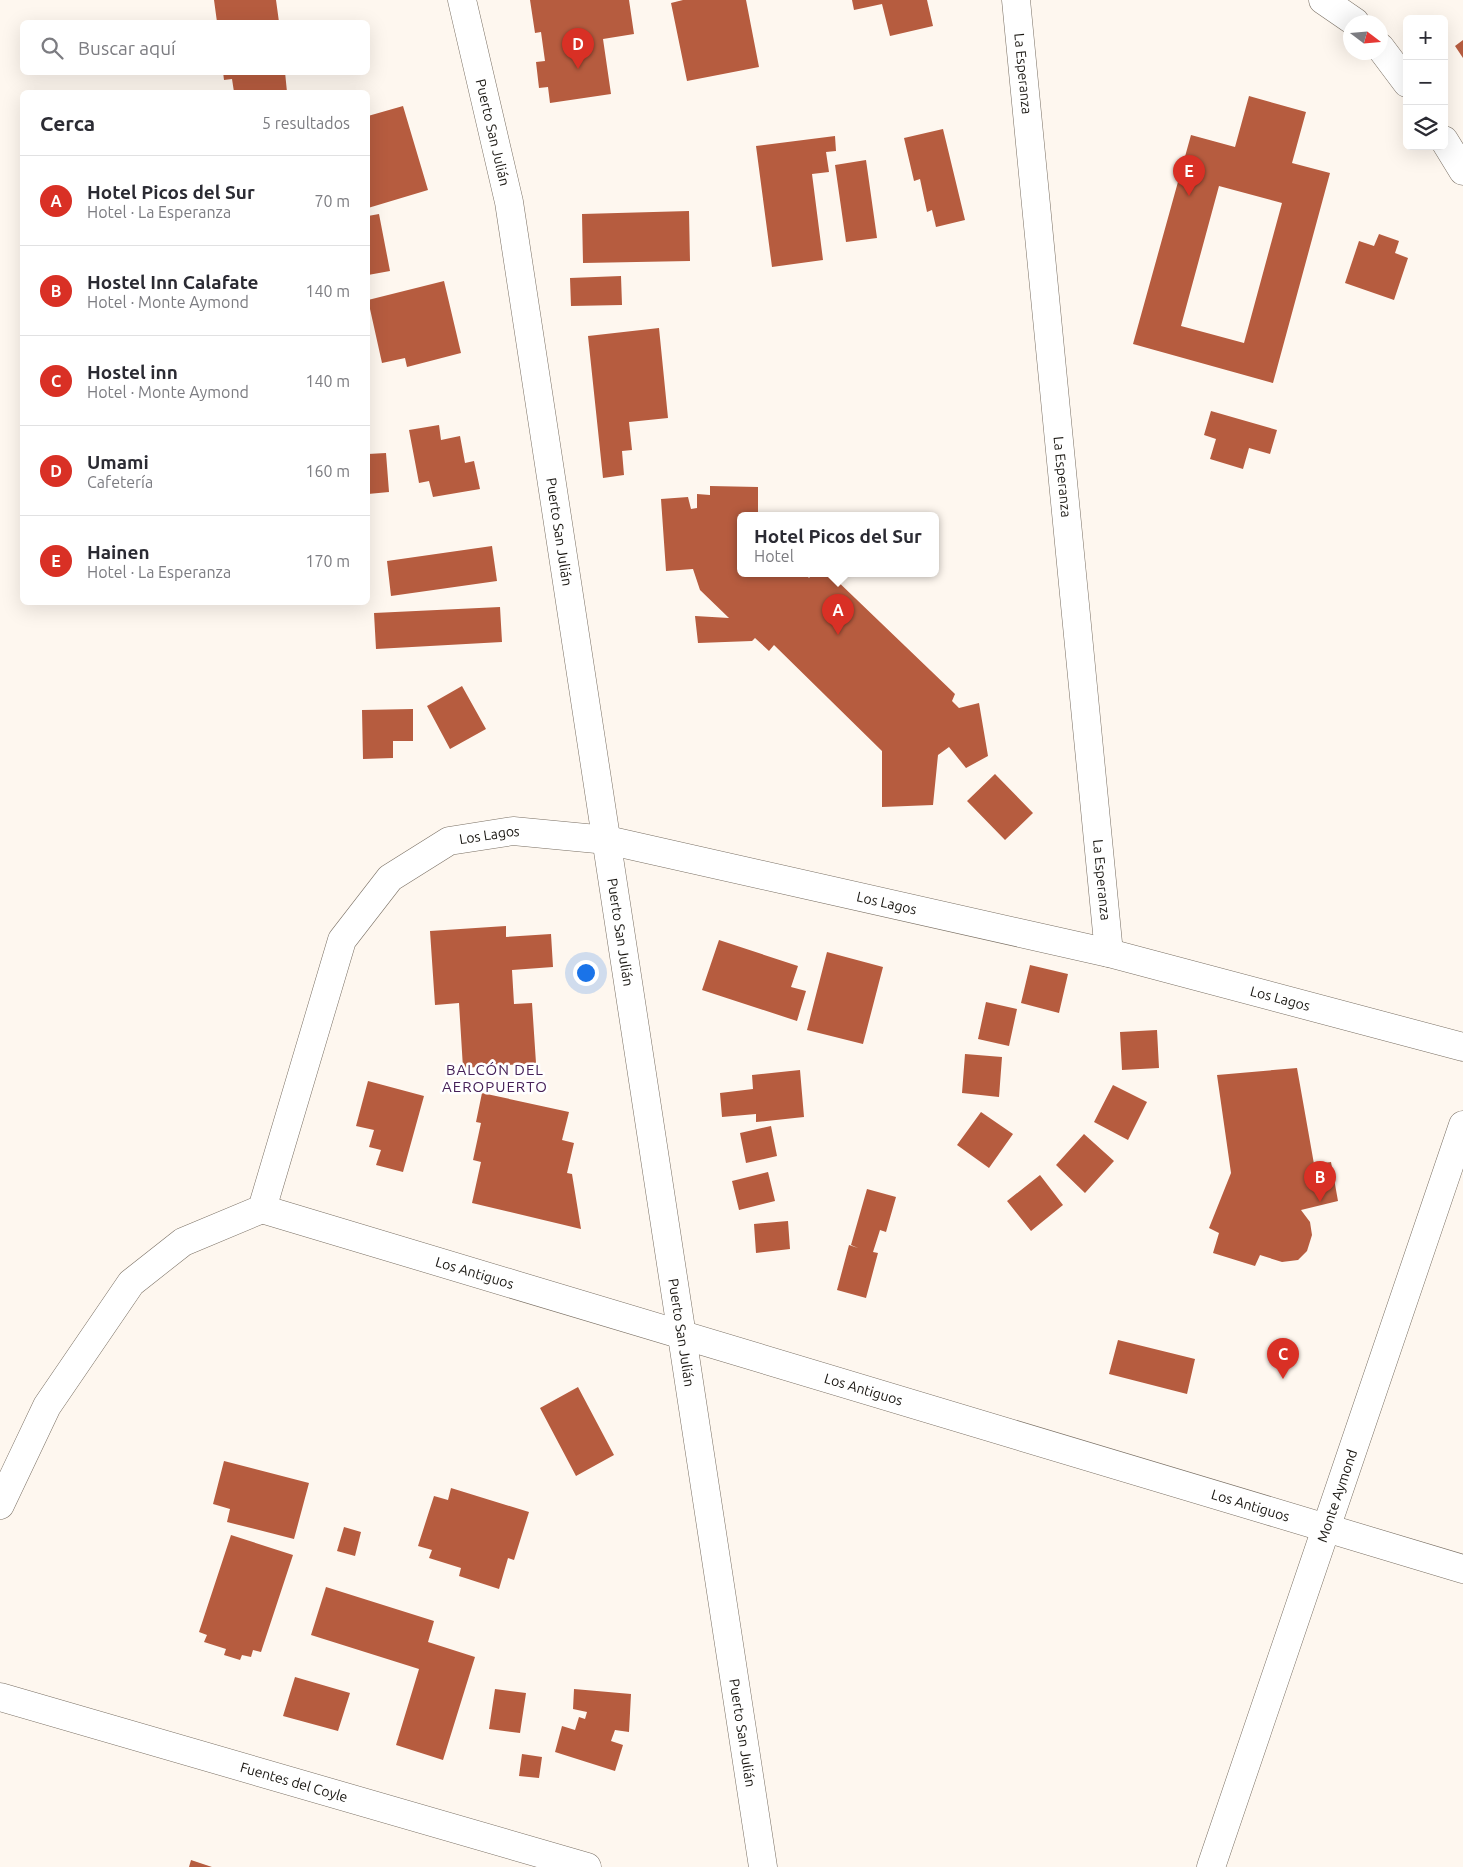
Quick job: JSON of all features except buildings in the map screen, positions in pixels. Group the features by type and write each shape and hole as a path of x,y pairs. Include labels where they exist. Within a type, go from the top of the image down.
{"street":[{"name":"Puerto San Julián","path":"462,0 509,202 763,1867"},
{"name":"La Esperanza","path":"1016,0 1109,953"},
{"path":"1323,0 1344,15"},
{"path":"1388,58 1403,78"},
{"path":"1448,147 1463,171"},
{"name":"Los Lagos","path":"262,1209 342,940 390,878 449,841 513,832 607,840 1109,953 1463,1047"},
{"name":"Monte Aymond","path":"1211,1867 1463,1124"},
{"path":"0,1505 47,1406 131,1283 183,1242 262,1209"},
{"name":"Los Antiguos","path":"262,1209 1463,1569"},
{"name":"Fuentes del Coyle","path":"0,1697 587,1867"}],"place":[{"name":"Umami","path":"578,69"},
{"name":"Hainen","path":"1189,196"},
{"name":"Hotel Picos del Sur","path":"838,635"},
{"name":"Hostel Inn Calafate","path":"1320,1202"},
{"name":"Hostel inn","path":"1283,1379"}],"district":[{"name":"BALCÓN DEL AEROPUERTO","path":"495,1078"}]}
